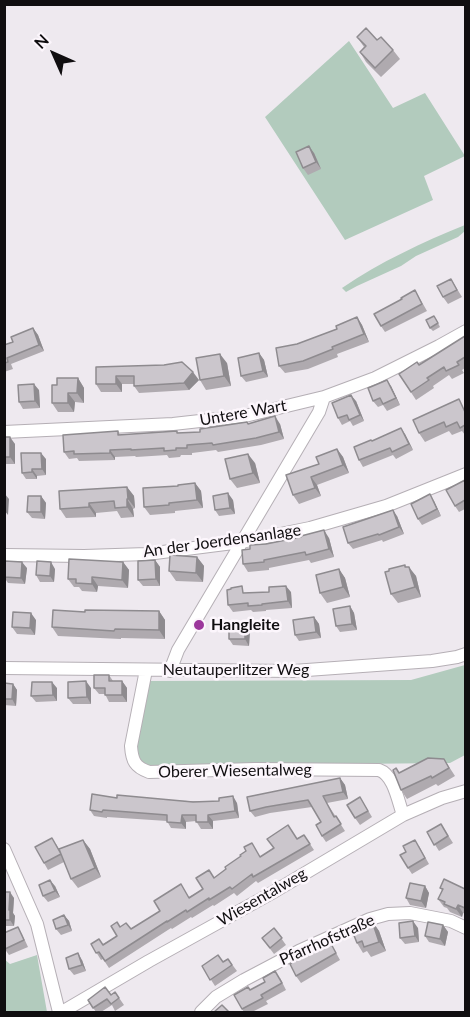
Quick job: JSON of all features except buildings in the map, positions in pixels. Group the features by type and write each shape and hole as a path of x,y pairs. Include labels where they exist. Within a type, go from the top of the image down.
{"street":[{"name":"Untere Wart","path":"4,432 173,424 245,416 324,397 375,378 465,331"},
{"path":"170,671 178,650 319,412 324,397"},
{"name":"An der Joerdensanlage","path":"4,555 147,554 241,542 310,528 386,506 465,474"},
{"name":"Neutauperlitzer Weg","path":"4,668 293,671 432,661 465,654"},
{"name":"Oberer Wiesentalweg","path":"146,670 131,746 131,754 140,768 149,772 255,769 379,770 384,771 390,778 403,815"},
{"name":"Wiesentalweg","path":"61,1012 270,894 403,815 441,798 465,791"},
{"path":"6,855 37,924 61,1012"},
{"name":"Pfarrhofstraße","path":"201,1012 216,997 244,980 299,951 370,919 388,914 410,913 451,921 465,928"}],"green space":[{"path":"349,41 393,108 425,93 465,156 424,176 433,200 345,240 265,117"},
{"path":"465,225 465,231 458,237 346,292 342,288 402,253"},
{"path":"465,665 465,755 450,763 149,766 141,764 133,745 148,681 411,680"},
{"path":"37,955 47,1012 5,1011 4,959 10,964"}],"place":[{"name":"Hangleite","path":"199,625"}]}
